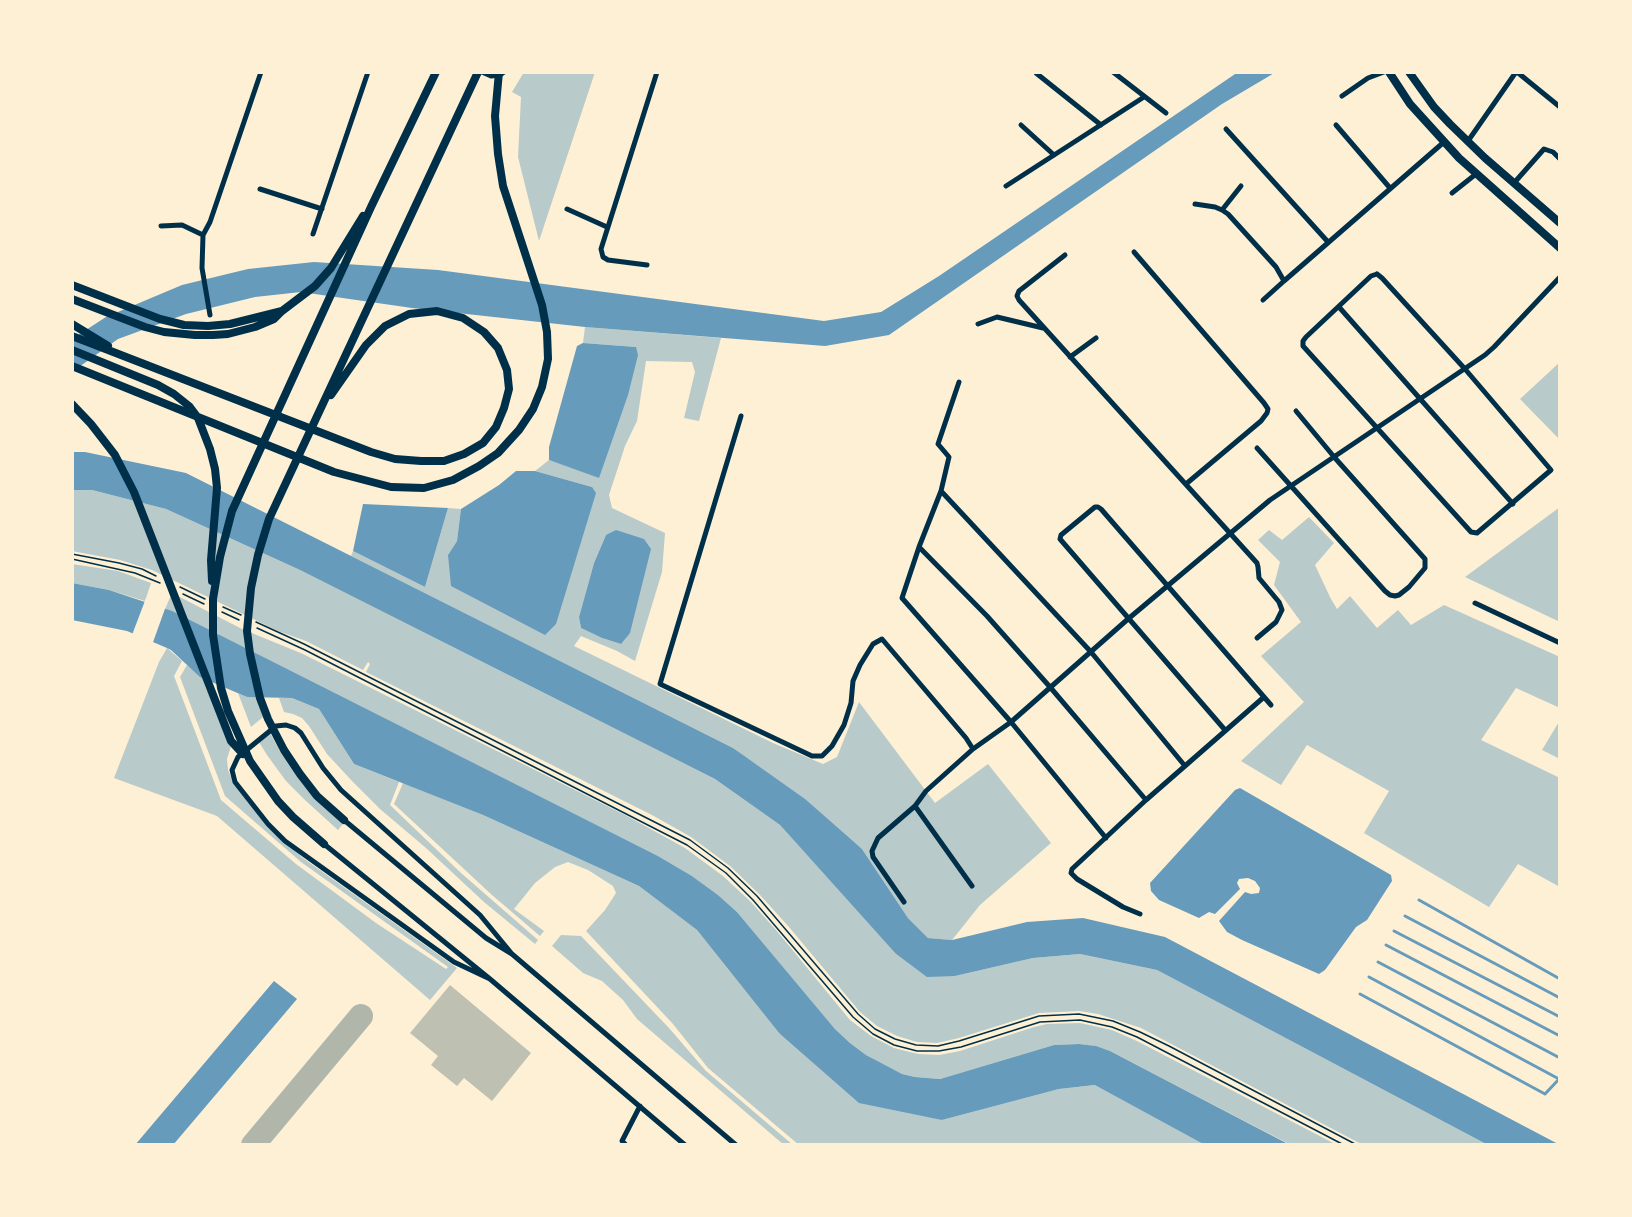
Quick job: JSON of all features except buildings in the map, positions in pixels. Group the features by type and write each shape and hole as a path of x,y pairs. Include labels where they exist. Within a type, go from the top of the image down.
{"main road":[{"path":"212,602 220,557 232,511 371,207 436,72"},
{"path":"344,820 325,804 292,763 260,698 250,654 248,631 251,588 268,519 480,72"},
{"path":"1389,72 1410,104 1444,142 1476,174 1560,248"},
{"path":"1408,72 1434,107 1468,141 1560,223"},
{"path":"72,366 334,472 391,487 424,488 453,480 479,466 498,453 519,430 533,409 542,387 548,359 542,306 503,186 495,116 501,73"},
{"path":"72,299 164,332 195,336 228,334 255,327 274,319 315,286 331,268 359,222 371,207"},
{"path":"72,285 160,319 184,325 230,324 282,311"},
{"path":"72,336 371,452 395,459 444,461 464,454 483,443 496,427 504,408 509,389 507,370 498,348 484,332 463,318 437,311 409,314 386,326 366,345 317,415"},
{"path":"72,324 122,354"},
{"path":"72,350 158,385 189,406 198,418 210,450 217,488 211,560 213,635 221,688 228,711 250,761"},
{"path":"72,404 115,455 134,492 231,741 250,761 278,801 324,844"}],"street":[{"path":"210,315 202,268 203,235 210,222 261,72"},
{"path":"313,234 368,72"},
{"path":"480,72 491,76 501,73"},
{"path":"647,265 608,260 603,257 601,249 657,72"},
{"path":"1342,96 1368,78 1384,72"},
{"path":"1468,141 1516,72 1560,107"},
{"path":"1036,73 1101,125"},
{"path":"1115,73 1166,113"},
{"path":"1006,186 1144,97"},
{"path":"1021,125 1054,155"},
{"path":"1336,125 1390,188"},
{"path":"1226,129 1328,242"},
{"path":"1263,300 1444,142"},
{"path":"1514,183 1544,149 1560,159"},
{"path":"1452,193 1476,174"},
{"path":"1222,210 1241,186"},
{"path":"260,189 322,209"},
{"path":"1195,204 1222,210 1276,267 1284,281"},
{"path":"567,209 607,227"},
{"path":"161,226 182,225 203,235"},
{"path":"1134,252 1268,409 1261,421 1186,484"},
{"path":"1065,255 1019,291 1017,296 1019,300 1257,563 1259,578 1281,606 1281,614 1276,622 1257,638"},
{"path":"1377,274 1465,369 1551,470 1477,533 1471,532 1303,346 1303,341 1371,276 1377,274"},
{"path":"904,902 873,857 872,851 878,838 915,806 926,791 974,749 1011,722 1270,500 1335,458 1494,347 1560,278"},
{"path":"1339,307 1513,504"},
{"path":"978,324 997,317 1044,328"},
{"path":"1070,357 1096,338"},
{"path":"959,382 938,444 949,457 941,491 902,598 1011,722 1106,838"},
{"path":"1257,448 1384,591 1395,596 1409,587 1425,568 1425,559 1296,411"},
{"path":"741,416 660,684 812,756 822,756 832,746 844,725 851,703 853,681 858,669 873,644 882,639 974,749"},
{"path":"941,491 1091,652 1185,766"},
{"path":"1225,730 1060,539 1061,535 1095,507 1098,507 1271,705"},
{"path":"919,547 987,616 1146,800"},
{"path":"1475,603 1560,643"},
{"path":"1140,915 1123,908 1077,879 1071,873 1072,869 1146,800 1264,697"},
{"path":"490,979 454,962 285,840 268,824 235,782 232,770 238,757 276,726 286,724 295,728 301,733 323,768 341,790 480,915 512,954"},
{"path":"915,806 972,886"},
{"path":"344,820 486,938 512,954 736,1145"},
{"path":"324,844 490,979 685,1145"},
{"path":"626,1145 622,1141 640,1106"}],"path":[{"path":"72,554 142,569 163,579"},
{"path":"72,559 135,573 163,585"},
{"path":"174,584 304,644 690,840 728,868 757,896 858,1014 875,1029 896,1039 916,1045 938,1046 1039,1016 1079,1014 1113,1021 1169,1046 1357,1145"},
{"path":"181,593 212,602"},
{"path":"221,611 242,621"},
{"path":"252,626 305,650 687,845 726,873 753,900 853,1017 873,1034 894,1045 917,1051 939,1051 961,1047 1040,1022 1080,1020 1112,1027 1137,1037 1344,1145"}],"shaded area":[{"path":"524,72 595,72 539,241 518,157 521,97 512,92"},
{"path":"585,327 721,338 699,421 684,418 695,372 692,362 646,361 637,421 625,446 609,495 612,508 665,533 662,572 635,661 581,636 574,646 773,743 823,764 837,757 859,702 935,803 988,764 1051,843 980,905 952,940 928,938 908,918 862,849 733,748 351,556 353,551 425,587 448,508 461,509 457,541 448,555 592,487 535,471 549,460 599,477 636,347 583,343","holes":["606,535 621,644 581,628 579,617 594,563"]},
{"path":"1560,362 1560,440 1520,399"},
{"path":"72,490 92,490 166,509 300,570 715,779 780,825 895,953 955,976 1033,958 1080,954 1157,970 1488,1145 1363,1145 1141,1028 1098,1014 1079,1011 1039,1013 937,1043 917,1042 897,1036 877,1026 860,1012 760,895 730,866 691,837 652,815 366,672 370,664 368,662 363,670 152,570 120,560 72,551"},
{"path":"1560,507 1560,622 1465,577"},
{"path":"1309,517 1334,543 1315,565 1337,609 1350,596 1377,628 1398,610 1411,625 1444,605 1560,657 1560,708 1516,688 1481,740 1560,778 1560,887 1518,864 1489,907 1364,833 1389,791 1307,745 1281,785 1241,761 1304,702 1261,656 1301,622 1274,585 1280,562 1258,540 1269,530 1282,540"},
{"path":"72,564 118,571 151,583 145,601 109,590 72,583"},
{"path":"172,593 242,629 303,654 627,816 685,848 723,876 751,902 850,1020 871,1036 894,1048 918,1054 939,1055 960,1051 1047,1024 1080,1023 1112,1030 1337,1145 1291,1145 1110,1051 1095,1046 1054,1045 940,1079 902,1074 866,1055 835,1029 737,912 692,876 658,856 165,609"},
{"path":"167,648 182,661 174,676 221,800 296,864 376,923 446,969 448,967 301,862 225,796 180,677 187,665 204,678 231,746 227,759 228,770 234,784 267,826 303,858 457,968 430,1000 217,816 114,778 159,662"},
{"path":"238,693 247,697 256,697 263,717 251,727"},
{"path":"279,698 292,698 319,709 354,764 399,782 390,805 461,873 538,940 535,944 484,902 380,809 327,754 302,718 284,712"},
{"path":"1560,720 1560,759 1542,750"},
{"path":"270,733 281,753 343,824 338,830 286,781 267,755 259,742"},
{"path":"403,783 483,815 639,886 697,930 779,1033 942,1120 1059,1089 1096,1085 1205,1145 799,1145 708,1068 673,1024 586,931 605,910 616,893 613,886 588,870 568,862 555,867 535,883 514,909 544,931 540,936 394,804"},
{"path":"561,935 581,936 669,1028 706,1071 793,1145 784,1145 637,1019 623,1000 602,981 583,973 552,946"}],"water":[{"path":"1238,72 1276,72 1222,104 889,335 825,346 585,327 412,308 301,292 255,297 186,314 118,339 72,372 72,339 106,317 182,285 248,269 314,262 438,270 824,321 881,312 939,276"},
{"path":"583,343 636,347 638,355 628,395 599,478 549,460 549,447 577,346"},
{"path":"72,452 85,452 186,473 733,748 805,799 862,849 908,918 928,938 952,940 1027,922 1083,918 1165,937 1560,1145 1488,1145 1157,970 1080,954 1033,958 955,976 927,977 895,953 780,825 715,779 300,570 166,509 92,490 72,490"},
{"path":"516,471 535,471 592,487 596,493 556,624 545,635 451,586 448,555 457,541 461,509 499,485"},
{"path":"363,504 448,508 425,587 353,551"},
{"path":"616,530 644,539 651,549 630,633 621,644 581,628 579,617 594,563 606,535"},
{"path":"72,583 109,590 172,611 658,856 692,876 737,912 835,1029 866,1055 902,1074 940,1079 1054,1045 1096,1046 1110,1051 1290,1145 1205,1145 1095,1085 1059,1089 942,1120 859,1103 779,1033 697,930 639,886 483,815 354,764 319,709 292,698 247,697 200,677 167,648 127,631 72,620"},
{"path":"1240,788 1391,875 1392,881 1367,920 1356,927 1325,970 1319,974 1242,940 1227,932 1219,921 1245,892 1259,893 1260,888 1255,881 1248,878 1239,879 1237,883 1240,889 1215,914 1209,912 1199,918 1159,900 1151,891 1150,883 1235,790"},
{"path":"274,981 297,999 173,1145 135,1145"}],"pier":[{"path":"146,598 166,606 152,645 132,635"}],"waterway":[{"path":"1419,900 1560,979"},
{"path":"1405,916 1560,998"},
{"path":"1394,931 1560,1017"},
{"path":"1386,945 1560,1036"},
{"path":"1378,962 1560,1058"},
{"path":"1369,977 1559,1079"},
{"path":"1360,994 1545,1094 1560,1078"}],"taxiway":[{"path":"253,1145 361,1016"}]}
